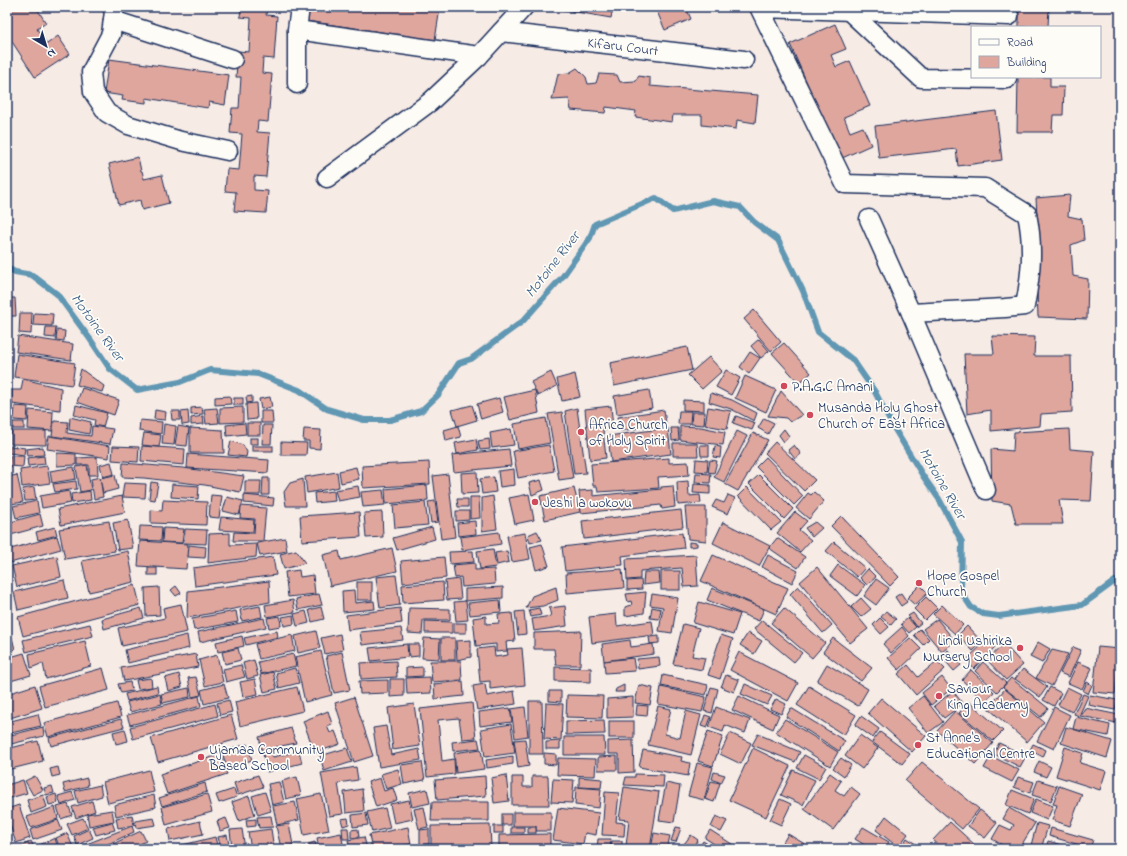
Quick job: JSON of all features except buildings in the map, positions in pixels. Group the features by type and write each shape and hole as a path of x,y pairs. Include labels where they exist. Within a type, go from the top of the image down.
{"street":[{"path":"297,84 297,30 300,7"},
{"path":"327,178 430,102 479,56 524,7"},
{"path":"911,313 1025,306 1030,278 1032,252 1027,214 984,188 845,184 759,7 1009,16"},
{"path":"848,11 921,78 1007,79"},
{"path":"228,151 181,141 128,125 107,113 93,92 91,72 111,34 113,14 233,59"},
{"path":"297,30 479,56"},
{"name":"Kifaru Court","path":"502,32 744,60"},
{"path":"869,219 911,313 986,490"}],"waterway":[{"name":"Motoine River","path":"7,268 15,272 32,275 57,294 110,369 137,390 180,382 210,370 258,374 299,390 327,409 364,420 390,420 421,411 438,395 459,363 471,359 523,321 563,276 590,238 595,224 656,198 673,211 713,201 740,207 754,222 778,240 803,291 818,332 853,360 875,392 891,423 923,476 939,499 962,542 961,592 971,607 983,614 999,616 1082,605 1115,581 1120,583"}],"place":[{"name":"P.A.G.C Amani","path":"784,386"},
{"name":"Musanda Holy Ghost Church of East Africa","path":"810,415"},
{"name":"Africa Church of Holy Spirit","path":"581,432"},
{"name":"Jeshi la wokovu","path":"535,502"},
{"name":"Hope Gospel Church","path":"919,583"},
{"name":"Lindi Ushirika Nursery School","path":"1020,648"},
{"name":"Saviour King Academy","path":"939,696"},
{"name":"St Anne's Educational Centre","path":"918,745"},
{"name":"Ujamaa Community Based School","path":"201,757"}]}
